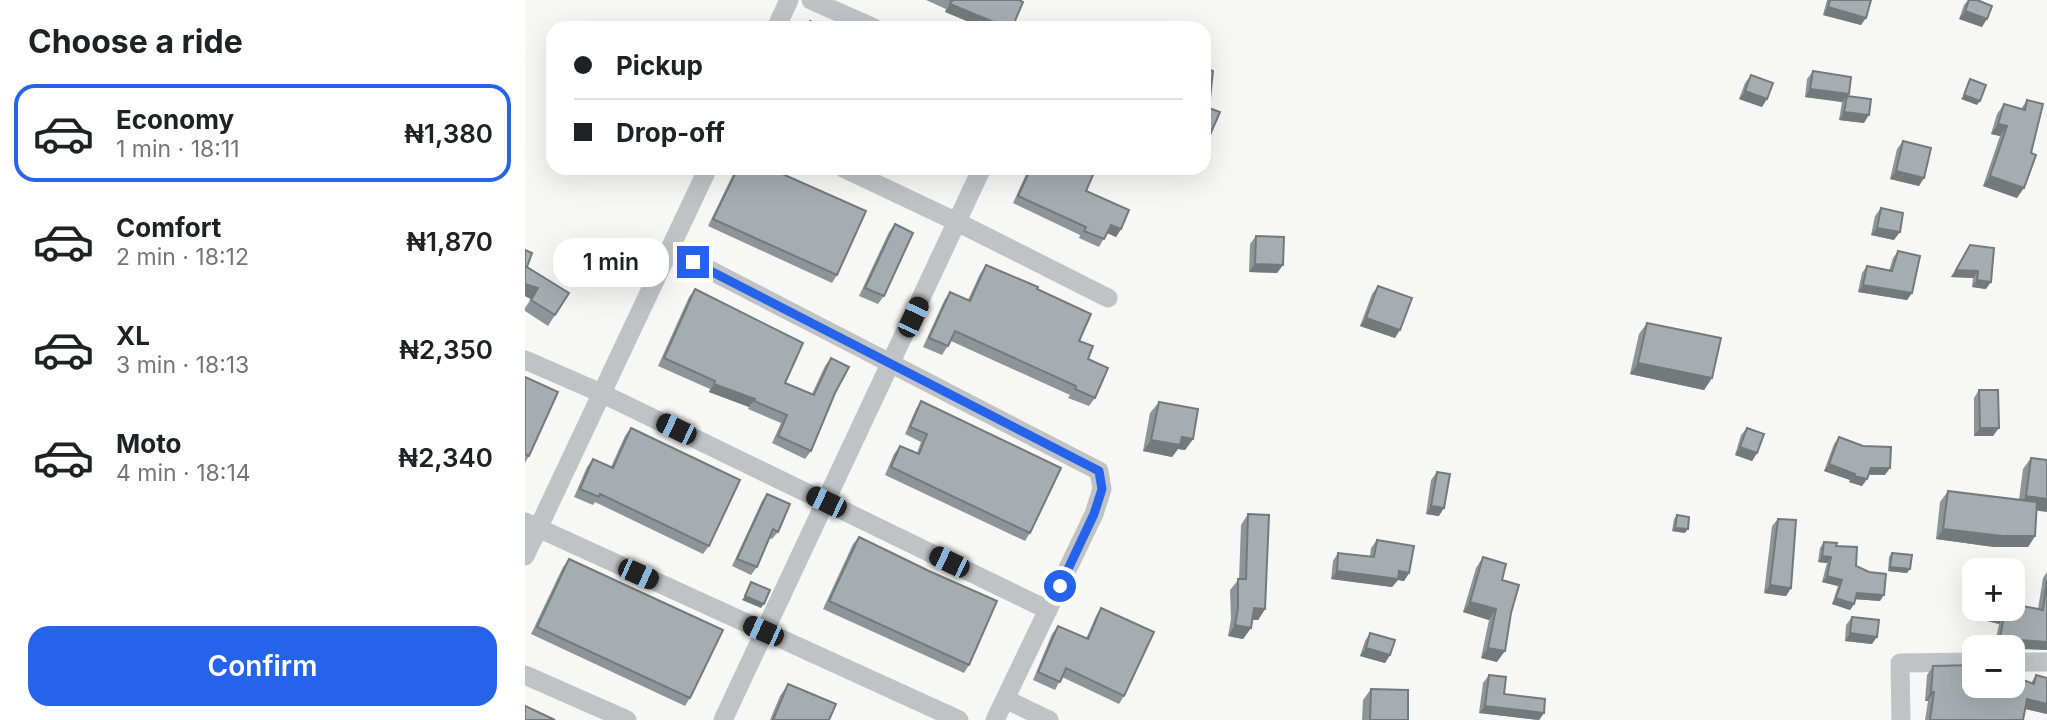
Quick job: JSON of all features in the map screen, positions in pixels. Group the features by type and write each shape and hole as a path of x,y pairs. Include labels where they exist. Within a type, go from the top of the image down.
{"street":[{"path":"779,21 789,0"},
{"path":"811,0 858,21"},
{"path":"525,556 531,525 601,393 705,175"},
{"path":"858,175 1108,298"},
{"path":"723,720 979,175"},
{"path":"669,249 1099,471 1102,489 1094,514 995,720"},
{"path":"525,360 601,393 1048,610"},
{"path":"531,525 959,720"},
{"path":"1901,720 1900,663 1962,662"},
{"path":"2025,662 2047,662"},
{"path":"525,675 627,720"},
{"path":"1005,699 1049,720"}],"building":[{"path":"949,0 1023,2 1015,21 991,21 950,4 952,1"},
{"path":"1830,0 1871,0 1866,18 1828,7"},
{"path":"1969,0 1992,6 1987,19 1965,11"},
{"path":"1813,71 1851,77 1849,94 1810,89"},
{"path":"1751,75 1773,83 1767,99 1745,91"},
{"path":"1970,79 1986,85 1980,101 1964,95"},
{"path":"1847,96 1871,99 1869,115 1844,112"},
{"path":"2027,100 2043,104 2031,153 2036,155 2024,188 1990,176 2007,126 1998,124 2004,104 2025,110"},
{"path":"1211,109 1220,112 1211,132"},
{"path":"1903,141 1931,148 1924,178 1896,171"},
{"path":"735,175 785,175 866,211 837,275 713,219"},
{"path":"1028,175 1093,175 1086,191 1129,210 1121,229 1111,225 1104,239 1084,231 1086,227 1018,196"},
{"path":"1881,208 1903,213 1900,232 1877,228"},
{"path":"895,224 913,233 884,296 865,288"},
{"path":"1256,236 1284,237 1283,265 1255,264"},
{"path":"1970,245 1994,248 1991,282 1977,280 1978,271 1956,270"},
{"path":"525,250 532,253 527,267 569,293 555,315 531,300 538,288 525,284"},
{"path":"1898,251 1920,256 1912,293 1863,285 1867,266 1892,271"},
{"path":"986,265 1091,314 1079,341 1093,346 1088,359 1108,368 1095,398 1075,389 1076,386 955,331 948,346 929,338 950,292 970,301"},
{"path":"1378,286 1412,298 1400,330 1366,318"},
{"path":"695,289 803,343 785,383 814,395 831,358 849,367 811,451 778,436 787,415 754,401 755,399 714,384 715,381 664,358"},
{"path":"1647,323 1721,338 1712,378 1638,363"},
{"path":"525,377 558,392 529,456 525,454"},
{"path":"1979,390 1998,390 1999,428 1980,428"},
{"path":"921,401 1061,468 1030,533 891,467 900,446 919,454 927,434 910,427"},
{"path":"1159,402 1198,409 1193,439 1182,437 1180,445 1151,440"},
{"path":"631,428 740,480 709,546 600,494 599,497 580,489 593,459 613,468"},
{"path":"1747,428 1764,434 1757,453 1740,447"},
{"path":"1839,437 1863,446 1891,447 1890,468 1871,468 1867,479 1829,464"},
{"path":"2031,458 2047,460 2047,499 2026,496"},
{"path":"1437,472 1450,474 1444,508 1431,506"},
{"path":"1948,491 2037,502 2035,536 2002,536 1943,529"},
{"path":"767,494 790,504 778,532 773,529 757,567 737,559"},
{"path":"1248,514 1269,515 1265,609 1254,608 1251,628 1235,625 1238,579 1246,579"},
{"path":"1677,515 1689,517 1688,529 1675,528"},
{"path":"1778,519 1796,520 1791,588 1770,585"},
{"path":"859,537 997,601 969,665 829,601"},
{"path":"1377,540 1414,546 1409,573 1399,571 1398,579 1337,571 1338,553 1374,557"},
{"path":"1824,542 1837,543 1836,546 1857,547 1856,566 1869,572 1886,574 1884,595 1857,593 1854,604 1836,598 1842,580 1827,576 1831,557 1822,556"},
{"path":"1892,553 1912,555 1910,569 1890,567"},
{"path":"1483,557 1506,564 1502,580 1519,585 1505,651 1488,648 1496,609 1470,602"},
{"path":"569,559 723,630 690,698 537,627"},
{"path":"2047,579 2047,642 2025,640 2025,635 2000,635 2003,621 2025,621 2025,606 2043,610"},
{"path":"751,582 770,590 764,604 745,596"},
{"path":"1101,608 1154,632 1124,696 1066,668 1060,682 1038,672 1058,626 1088,639"},
{"path":"1852,617 1879,620 1877,637 1850,633"},
{"path":"1370,633 1395,640 1390,655 1366,648"},
{"path":"1962,665 1962,698 2025,698 2025,681 2034,684 2036,675 2047,678 2047,704 2027,699 2023,720 1930,720 1934,692 1931,692 1933,666"},
{"path":"1489,675 1506,677 1504,694 1545,699 1544,713 1485,706"},
{"path":"788,684 836,704 829,720 773,720"},
{"path":"1371,689 1408,690 1408,720 1370,720"},
{"path":"525,706 555,720 525,720"}],"route":[{"path":"693,262 1099,471 1102,489 1094,514 1060,586"}]}
